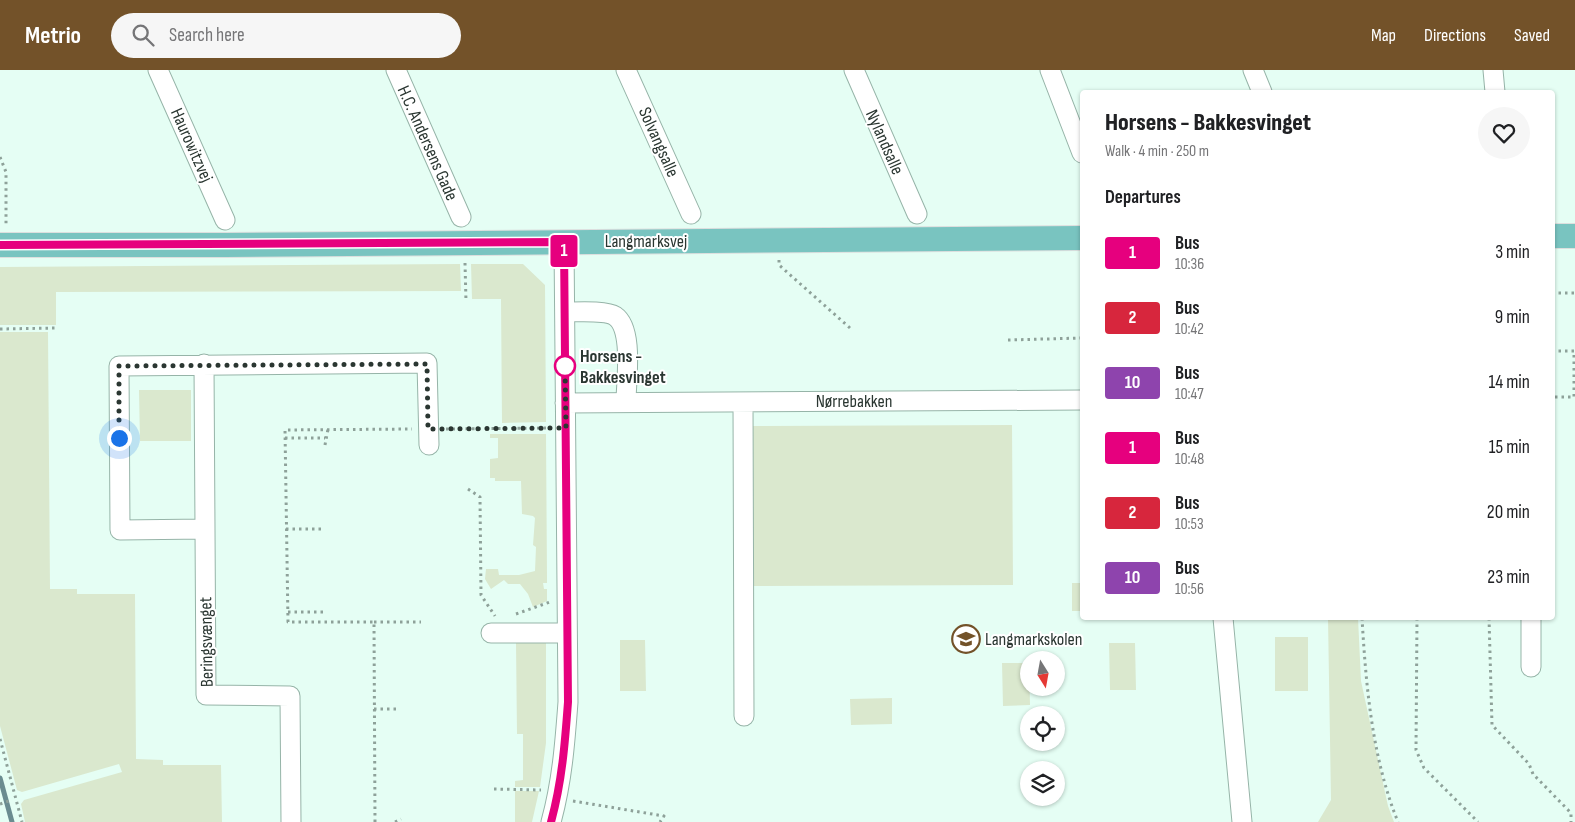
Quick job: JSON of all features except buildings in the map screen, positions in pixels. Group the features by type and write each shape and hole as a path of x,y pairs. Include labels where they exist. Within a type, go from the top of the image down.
{"main road":[{"path":"1555,236 1575,236"},
{"name":"Langmarksvej","path":"3,245 1080,238"}],"street":[{"name":"Haurowitzvej","path":"158,70 225,220"},
{"name":"H.C. Andersens Gade","path":"396,70 461,217"},
{"name":"Solvangsalle","path":"626,70 691,214"},
{"name":"Nylandsalle","path":"854,70 917,214"},
{"path":"1050,70 1080,148"},
{"path":"1253,70 1261,90"},
{"path":"1493,70 1495,90"},
{"path":"551,822 558,797 565,752 568,702 564,242"},
{"path":"564,312 605,313 614,316 620,322 627,338 626,402"},
{"name":"Beringsvænget","path":"204,364 206,695 290,696 291,822"},
{"path":"204,529 120,530 119,366 427,364 429,437"},
{"name":"Nørrebakken","path":"565,403 1080,400"},
{"path":"743,402 744,716"},
{"path":"1223,620 1242,822"},
{"path":"1531,620 1531,667"},
{"path":"495,627 567,633"}],"path":[{"path":"0,157 6,172 3,245"},
{"path":"778,240 779,266 850,328"},
{"path":"465,242 466,302"},
{"path":"1555,293 1575,293"},
{"path":"0,329 56,328"},
{"path":"1008,340 1080,338"},
{"path":"1555,351 1574,351 1574,397 1555,396"},
{"path":"421,622 288,622 285,430 328,430 429,437 566,428"},
{"path":"325,445 328,430"},
{"path":"285,438 325,438"},
{"path":"468,489 480,497 481,595 495,627"},
{"path":"286,529 325,530"},
{"path":"507,617 567,597"},
{"path":"288,612 325,612"},
{"path":"1362,620 1366,680 1385,790 1398,822"},
{"path":"1417,620 1416,750 1424,768 1478,822"},
{"path":"1489,620 1492,725 1529,764 1532,774 1571,813 1571,822"},
{"path":"374,622 375,822"},
{"path":"374,709 400,709"},
{"path":"0,740 22,822"},
{"path":"494,789 541,789 540,795 664,816 660,822"},
{"path":"0,804 12,800"},
{"path":"395,822 401,819"}],"green space":[{"path":"460,264 461,291 56,292 56,325 0,325 0,267"},
{"path":"471,264 523,264 545,285 546,422 502,423 501,299 472,299"},
{"path":"0,332 48,332 50,589 77,589 77,594 135,594 136,759 163,760 163,765 221,765 222,822 25,822 21,804 24,800 122,772 119,764 22,792 17,790 0,726"},
{"path":"139,390 191,390 191,441 140,441"},
{"path":"1012,425 1013,585 748,586 748,426"},
{"path":"490,434 546,434 547,583 543,583 544,589 547,589 547,601 533,607 528,594 520,584 508,584 504,580 491,589 485,579 486,569 498,569 499,575 519,575 535,571 536,547 533,545 535,518 522,514 521,481 495,481 495,478 490,478 490,459 498,458 498,438 490,438"},
{"path":"1072,583 1080,583 1080,611 1072,611"},
{"path":"1328,620 1358,620 1361,681 1388,806 1394,822 1318,822 1331,800"},
{"path":"1275,637 1308,637 1308,691 1275,691"},
{"path":"620,640 645,640 646,691 620,691"},
{"path":"516,643 546,643 546,743 540,787 515,787 515,781 523,780 523,734 517,734"},
{"path":"1109,643 1135,643 1136,690 1110,690"},
{"path":"1002,663 1020,663 1020,696 1030,696 1030,705 1003,706"},
{"path":"892,698 892,724 851,725 850,699"},
{"path":"515,791 539,791 532,822 515,822"}],"waterway":[{"path":"0,778 12,822"}],"bus line":[{"name":"1","path":"0,245 564,242 568,702 565,752 558,797 551,822"}],"place":[{"name":"Horsens - Bakkesvinget","path":"565,366"},
{"name":"Langmarkskolen","path":"966,639"}],"route":[{"path":"119,438 119,366 427,364 428,429 566,428 565,366"}]}
